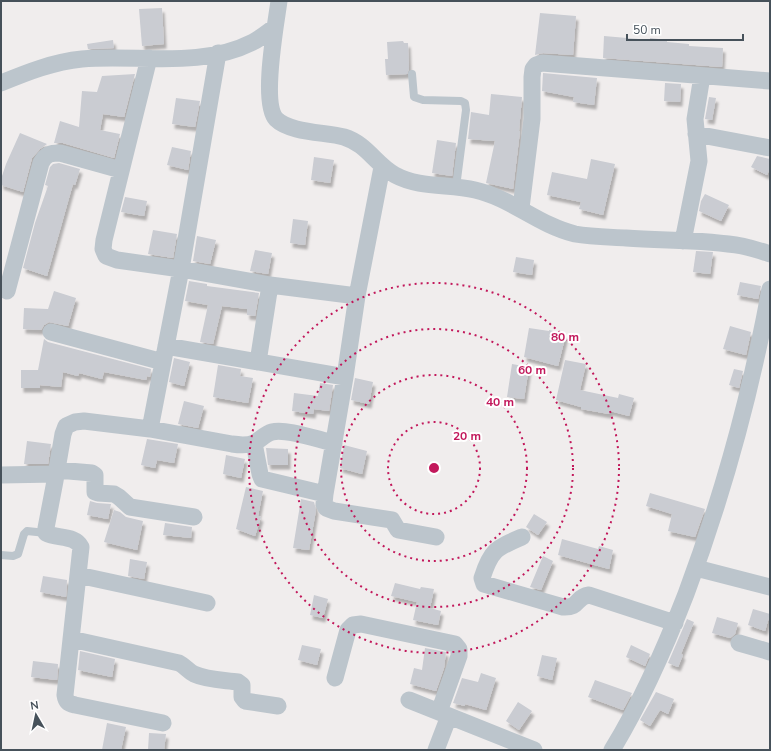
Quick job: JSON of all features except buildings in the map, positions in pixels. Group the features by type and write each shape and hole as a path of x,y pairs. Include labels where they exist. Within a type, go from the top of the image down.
{"street":[{"path":"280,1 275,27 269,79 271,105 276,118 292,128 344,138 357,143 369,152 382,167 397,176 413,182 456,187 493,195 521,208 535,218 554,228 576,234 614,238 709,242 742,246 770,252"},
{"path":"1,83 35,69 56,63 83,59 183,59 218,53 253,42 275,27"},
{"path":"150,429 181,269 218,53"},
{"path":"149,58 104,240 103,249 106,256 117,260 181,269 270,285 357,296"},
{"path":"521,208 532,119 532,77 533,69 536,65 542,63 770,81"},
{"path":"683,241 699,161 695,118 702,76"},
{"path":"696,134 770,148"},
{"path":"7,291 41,163 45,156 51,153 60,153 121,170"},
{"path":"382,167 357,296 324,504 326,508 392,520 398,530 436,537"},
{"path":"258,362 270,285"},
{"path":"612,750 633,714 675,623 696,568 734,448 770,289"},
{"path":"51,332 163,362"},
{"path":"166,346 345,377"},
{"path":"163,723 68,703 65,699 81,547 79,543 74,540 51,536 46,533 64,430 66,426 75,422 84,421 150,429 242,445 254,443 274,431 284,431 334,443"},
{"path":"254,443 262,478 325,494"},
{"path":"1,475 57,472 92,473 95,475 95,492 119,496 130,507 194,517"},
{"path":"522,537 501,546 491,555 482,578 484,584 563,607 571,607 577,604 583,596 589,595 675,623"},
{"path":"696,568 770,587"},
{"path":"78,575 206,603"},
{"path":"335,678 348,630 353,625 361,624 454,644 459,649 459,656 436,750"},
{"path":"71,639 179,663 194,674 203,677 238,682 242,685 242,697 245,701 278,706"},
{"path":"739,643 770,652"},
{"path":"409,700 534,750"}],"lane":[{"path":"412,74 414,97 423,100 461,101 465,103 466,110 456,187"},
{"path":"1,554 13,556 18,554 24,534 28,531 46,533"}]}
